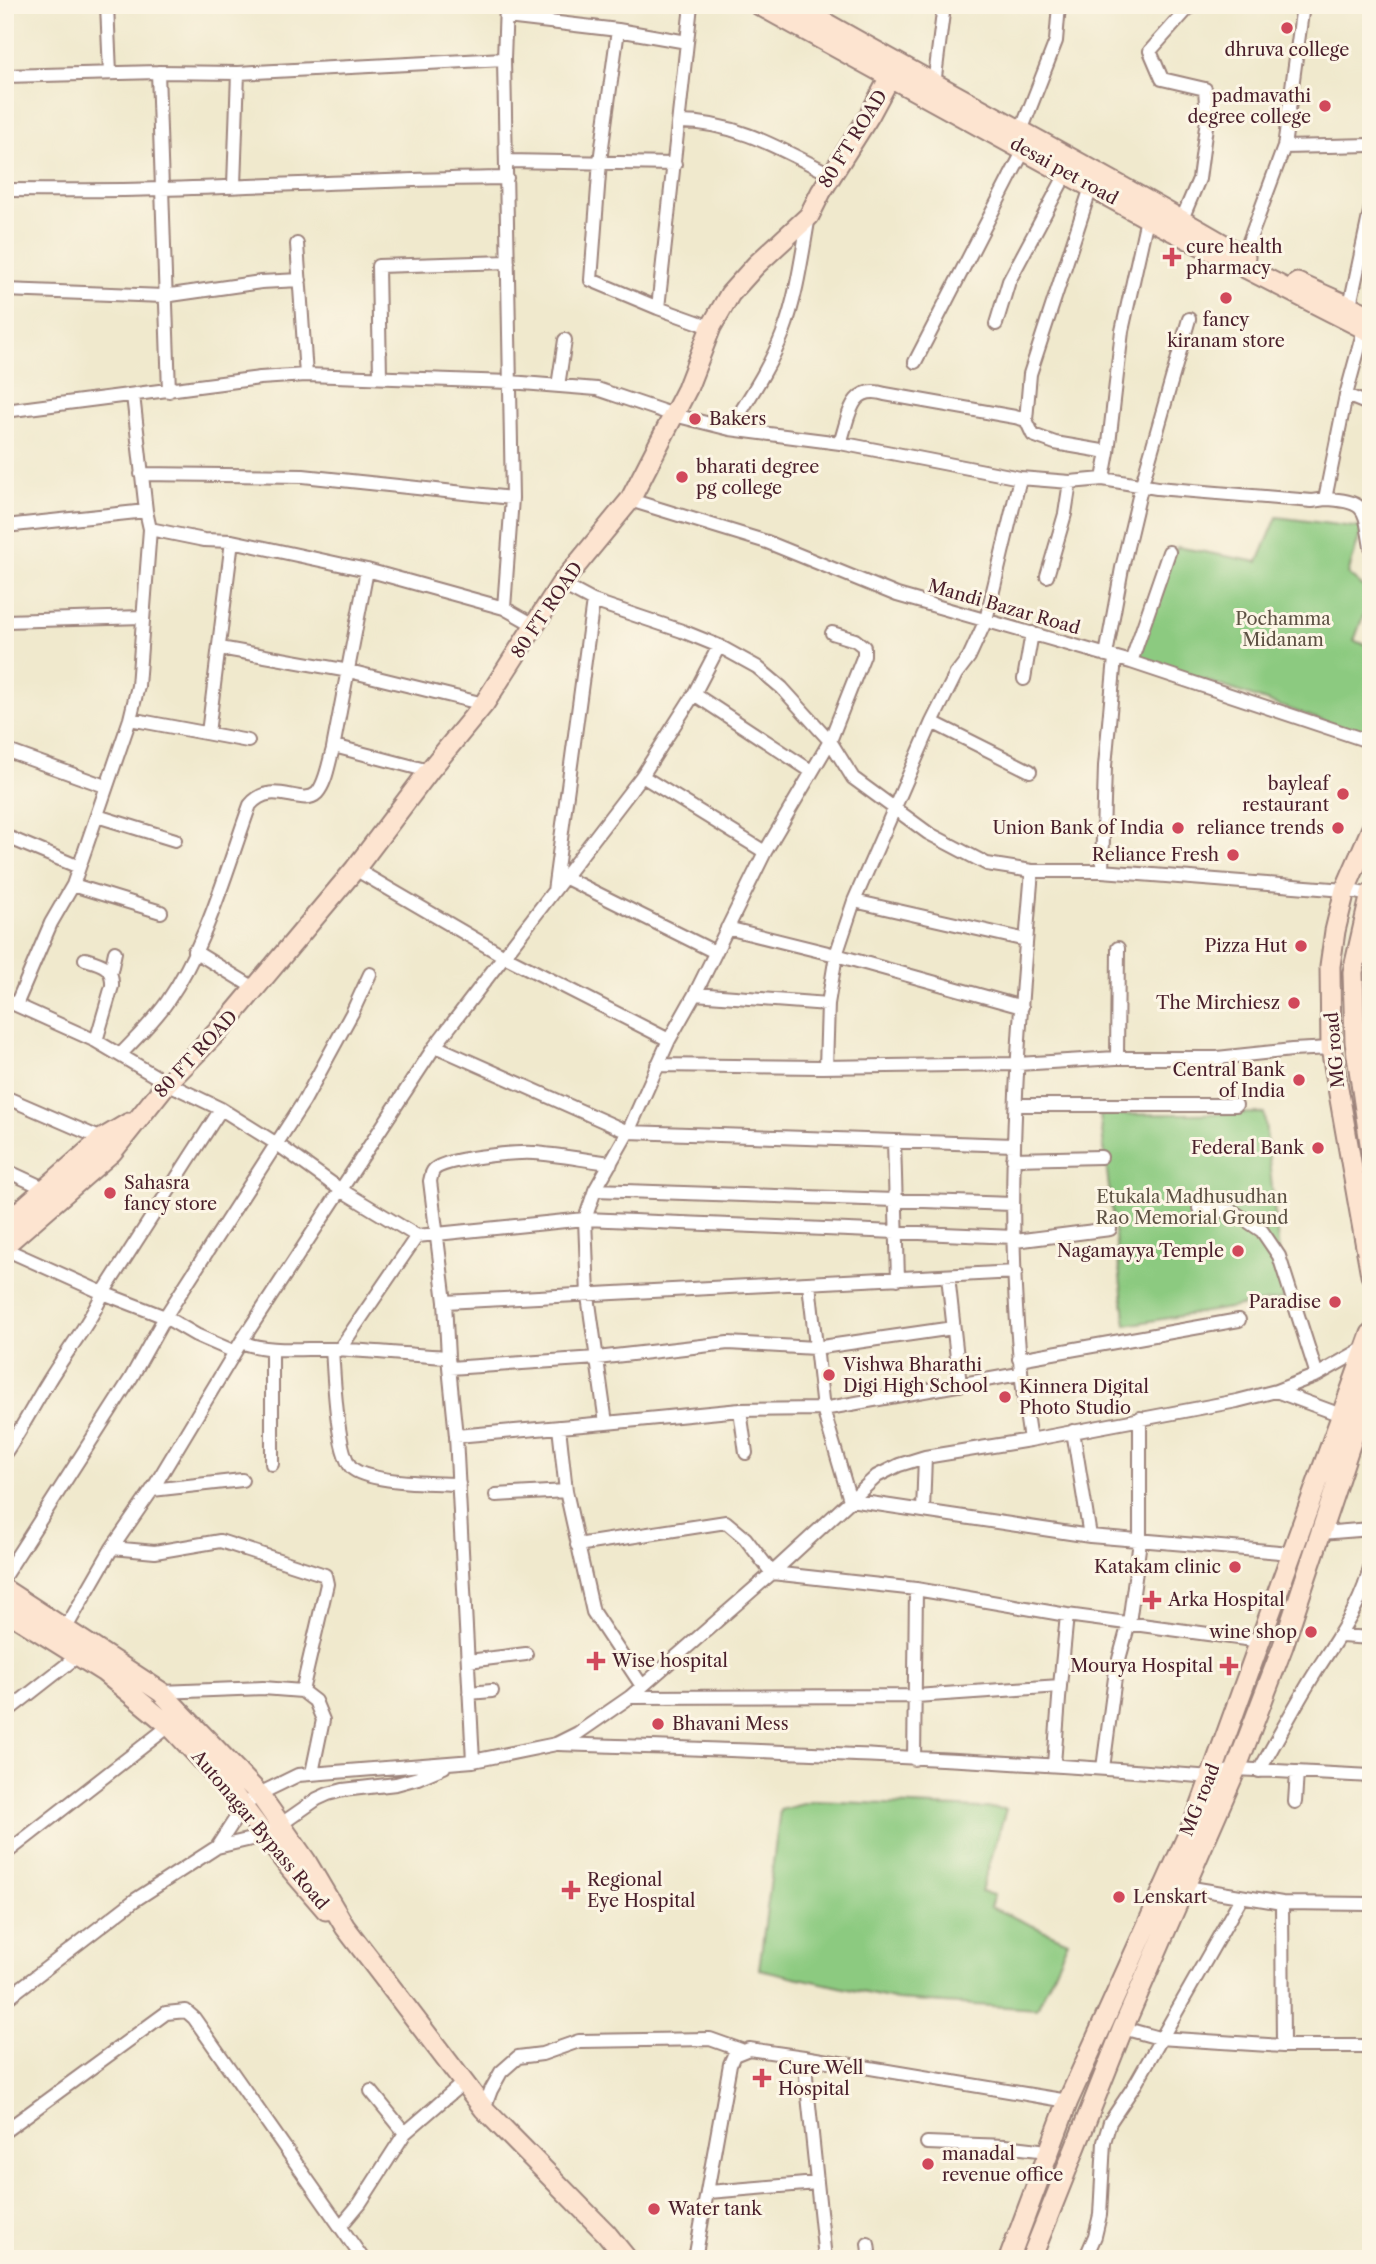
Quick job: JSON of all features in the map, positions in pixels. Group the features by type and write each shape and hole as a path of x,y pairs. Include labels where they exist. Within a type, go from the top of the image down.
{"main road":[{"name":"desai pet road","path":"759,5 894,71 1241,261 1368,326"},
{"name":"desai pet road","path":"794,5 894,71 934,85 1022,141 1066,174 1091,187 1182,219 1241,261 1350,305 1368,326"},
{"name":"80 FT ROAD","path":"5,1247 111,1152 167,1083 256,989 355,869 484,704 561,584 630,500 674,415 711,327 730,294 755,265 809,216 894,71"},
{"name":"MG road","path":"1371,830 1345,890 1330,966 1331,1048 1371,1275"},
{"name":"MG road","path":"1370,894 1353,972 1363,1041 1371,1150"},
{"name":"80 FT ROAD","path":"5,1224 102,1139 138,1118"},
{"name":"MG road","path":"1009,2259 1068,2101 1199,1810 1369,1342"},
{"name":"MG road","path":"1031,2259 1123,2028 1236,1769 1283,1646 1371,1382"},
{"name":"Autonagar Bypass Road","path":"5,1590 62,1635 79,1655 177,1720 259,1794 328,1896 345,1927 484,2109 606,2233 626,2259"},
{"name":"Autonagar Bypass Road","path":"5,1610 62,1635 161,1692 177,1720 264,1836 319,1903 345,1927"}],"street":[{"path":"107,5 110,73"},
{"path":"659,308 691,5"},
{"path":"934,85 944,5"},
{"path":"915,362 1022,141 1056,41 1059,5"},
{"path":"1182,219 1199,179 1207,119 1205,89 1162,79 1150,51 1191,5"},
{"path":"1241,261 1284,147 1303,5"},
{"path":"504,608 512,498 504,59 507,11 687,42"},
{"path":"618,30 600,161 591,280 711,327"},
{"path":"5,76 237,73 504,59"},
{"path":"158,72 169,390"},
{"path":"234,185 237,73"},
{"path":"680,122 747,132 832,175"},
{"path":"1284,147 1371,145"},
{"path":"507,161 675,164"},
{"path":"996,324 1009,281 1066,174"},
{"path":"5,190 160,189 392,179 507,178"},
{"path":"1091,187 1030,374 1027,420 1033,435 1044,440 1108,452"},
{"path":"1350,305 1371,207"},
{"path":"1103,479 1122,331 1149,209"},
{"path":"730,429 762,377 783,333 809,216"},
{"path":"297,244 306,375"},
{"path":"380,376 378,267 508,262"},
{"path":"5,290 164,296 261,282 300,280"},
{"path":"1102,871 1110,656 1122,568 1142,484 1189,319"},
{"path":"1325,499 1346,395 1368,326"},
{"path":"558,386 565,340"},
{"path":"5,411 260,378 306,375 510,382 597,389 674,415 730,429 840,443 1020,478 1070,482 1103,479 1157,488 1299,500 1347,501 1360,507 1366,515 1371,547"},
{"path":"840,443 857,396 873,390 1027,420"},
{"path":"1346,395 1371,405"},
{"path":"132,396 150,529 138,686 130,719 73,885 11,1003 96,1041 167,1083 221,1108 341,1190 417,1236 585,1219 1014,1239 1110,1229"},
{"path":"141,474 303,476 512,498"},
{"path":"826,1067 828,1004 836,955 854,901 932,722 956,674 969,657 986,620 1020,478"},
{"path":"1047,576 1065,514 1070,482"},
{"name":"Mandi Bazar Road","path":"630,500 767,542 897,594 1131,662 1371,742"},
{"path":"5,526 146,511"},
{"path":"150,529 204,540 232,541 367,570 504,608 536,626"},
{"path":"208,733 232,541"},
{"path":"1131,662 1169,552"},
{"path":"121,1054 166,1004 184,973 214,906 250,805 257,796 266,793 306,797 316,794 333,748 367,570"},
{"path":"561,584 593,601 719,646 757,667 774,681 830,741 853,778 928,833 987,864 1032,871 1102,871 1370,894"},
{"path":"554,891 593,601"},
{"path":"5,621 143,617"},
{"path":"606,1423 588,1296 585,1219 595,1189 628,1132 669,1040 695,994 765,852 830,741 864,654 864,647 859,643 832,633"},
{"path":"1024,679 1032,633"},
{"path":"62,1635 112,1548 152,1490 238,1347 435,1046 642,776 694,694 719,646"},
{"path":"220,648 349,671 484,704"},
{"path":"694,694 811,771"},
{"path":"130,719 248,741"},
{"path":"932,722 1030,771"},
{"path":"333,748 334,746 429,771"},
{"path":"5,750 105,786"},
{"path":"642,776 765,852"},
{"path":"97,816 175,840"},
{"path":"5,836 79,867"},
{"path":"355,869 504,956 669,1040"},
{"path":"1030,1440 1019,1374 1013,1159 1032,871"},
{"path":"566,878 715,952"},
{"path":"73,885 161,912"},
{"path":"854,901 1027,940"},
{"path":"727,928 836,955 1022,1007"},
{"path":"1117,1058 1118,948"},
{"path":"194,951 256,989"},
{"path":"96,1041 112,986 111,971 115,952"},
{"path":"85,959 104,965 111,971"},
{"path":"5,1575 131,1378 165,1317 277,1144 322,1068 370,974"},
{"path":"695,994 828,1004"},
{"path":"435,1046 628,1132 1014,1145"},
{"path":"657,1065 826,1067 1018,1064 1117,1058 1217,1058 1331,1048"},
{"path":"5,1097 102,1139"},
{"path":"1016,1105 1236,1105"},
{"path":"5,1453 22,1430 47,1382 95,1311 103,1293 221,1108"},
{"path":"894,1141 898,1279"},
{"path":"473,1761 456,1436 445,1302 430,1181 433,1170 451,1161 531,1153 611,1163"},
{"path":"1013,1159 1101,1157"},
{"path":"5,1170 44,1188"},
{"path":"595,1189 1013,1204"},
{"path":"1199,1208 1234,1212 1262,1231 1279,1256 1317,1375"},
{"path":"417,1236 336,1349 342,1448 350,1466 356,1471 385,1479 459,1484"},
{"path":"5,1247 103,1293 165,1317 196,1335 238,1347 336,1349 449,1363 597,1358 728,1343 815,1349 953,1328"},
{"path":"445,1302 1016,1272"},
{"path":"947,1276 960,1385"},
{"path":"809,1284 823,1409 850,1500"},
{"path":"1019,1359 1238,1320"},
{"path":"556,1744 578,1733 630,1697 772,1573 877,1476 925,1457 1030,1440 1237,1401 1276,1391 1317,1375 1369,1342"},
{"path":"272,1349 272,1464"},
{"path":"456,1436 740,1410 823,1409 1019,1374"},
{"path":"1276,1391 1341,1415"},
{"path":"740,1410 747,1453"},
{"path":"1103,1769 1116,1670 1129,1623 1140,1541 1140,1418"},
{"path":"559,1427 566,1491 593,1612 642,1686"},
{"path":"1073,1431 1090,1536"},
{"path":"923,1511 925,1457"},
{"path":"152,1490 242,1480"},
{"path":"496,1495 566,1491"},
{"path":"850,1500 1090,1536 1291,1553"},
{"path":"577,1545 726,1522 745,1538 772,1573 916,1589 1067,1615 1260,1641"},
{"path":"1321,1533 1371,1528"},
{"path":"112,1548 155,1552 220,1541 325,1575 327,1584 302,1691"},
{"path":"1259,1771 1315,1673 1341,1636 1362,1592 1371,1563"},
{"path":"914,1759 916,1589"},
{"path":"1054,1764 1067,1615"},
{"path":"1341,1636 1371,1638"},
{"path":"468,1661 526,1654"},
{"path":"5,1713 79,1655"},
{"path":"630,1697 916,1696 1060,1686"},
{"path":"161,1692 263,1688 302,1691 314,1701 323,1720 312,1773"},
{"path":"469,1693 492,1691"},
{"path":"5,1854 177,1720"},
{"path":"217,1847 243,1807 287,1778 312,1773 450,1764 556,1744 1054,1764 1211,1777 1236,1769 1371,1776"},
{"path":"5,2000 135,1900 217,1847 264,1836 328,1794 418,1779 450,1764"},
{"path":"1295,1802 1297,1772"},
{"path":"1164,1883 1282,1903 1371,1904"},
{"path":"1085,2259 1100,2215 1102,2162 1110,2122 1136,2083 1159,2038 1241,1898"},
{"path":"1282,1903 1283,2046"},
{"path":"5,2131 166,2013 186,2011 194,2018 363,2259"},
{"path":"1123,2028 1159,2038 1283,2046 1371,2046"},
{"path":"484,2109 501,2072 519,2057 579,2041 710,2039 741,2050"},
{"path":"695,2259 730,2064 734,2054 741,2050 804,2057 1068,2101"},
{"path":"804,2057 825,2259"},
{"path":"340,2227 360,2203 405,2133 464,2082"},
{"path":"371,2091 405,2133"},
{"path":"926,2143 1005,2146 1048,2151"},
{"path":"709,2192 817,2183"},
{"path":"868,2244 870,2259"}],"green space":[{"name":"Pochamma Midanam","path":"1277,517 1362,528 1348,574 1371,594 1354,641 1371,646 1371,737 1134,656 1177,547 1258,562"},
{"name":"Etukala Madhusudhan Rao Memorial Ground","path":"1264,1113 1284,1299 1126,1325 1100,1115"},
{"path":"815,1801 1006,1809 981,1892 994,1895 990,1907 1068,1941 1037,2009 897,2000 759,1969 780,1810"}],"place":[{"name":"dhruva college","path":"1287,28"},
{"name":"padmavathi degree college","path":"1325,106"},
{"name":"cure health pharmacy","path":"1172,257"},
{"name":"fancy kiranam store","path":"1226,298"},
{"name":"Bakers","path":"695,419"},
{"name":"bharati degree pg college","path":"682,477"},
{"name":"bayleaf restaurant","path":"1343,794"},
{"name":"Union Bank of India","path":"1178,828"},
{"name":"reliance trends","path":"1338,828"},
{"name":"Reliance Fresh","path":"1233,855"},
{"name":"Pizza Hut","path":"1301,946"},
{"name":"The Mirchiesz","path":"1294,1003"},
{"name":"Central Bank of India","path":"1299,1080"},
{"name":"Federal Bank","path":"1318,1148"},
{"name":"Sahasra fancy store","path":"110,1193"},
{"name":"Nagamayya Temple","path":"1238,1251"},
{"name":"Paradise","path":"1335,1302"},
{"name":"Vishwa Bharathi Digi High School","path":"829,1375"},
{"name":"Kinnera Digital Photo Studio","path":"1005,1397"},
{"name":"Katakam clinic","path":"1235,1567"},
{"name":"Arka Hospital","path":"1152,1600"},
{"name":"wine shop","path":"1311,1632"},
{"name":"Wise hospital","path":"596,1661"},
{"name":"Mourya Hospital","path":"1229,1666"},
{"name":"Bhavani Mess","path":"658,1724"},
{"name":"Regional Eye Hospital","path":"571,1890"},
{"name":"Lenskart","path":"1119,1897"},
{"name":"Cure Well Hospital","path":"762,2078"},
{"name":"manadal revenue office","path":"928,2164"},
{"name":"Water tank","path":"654,2209"}]}
